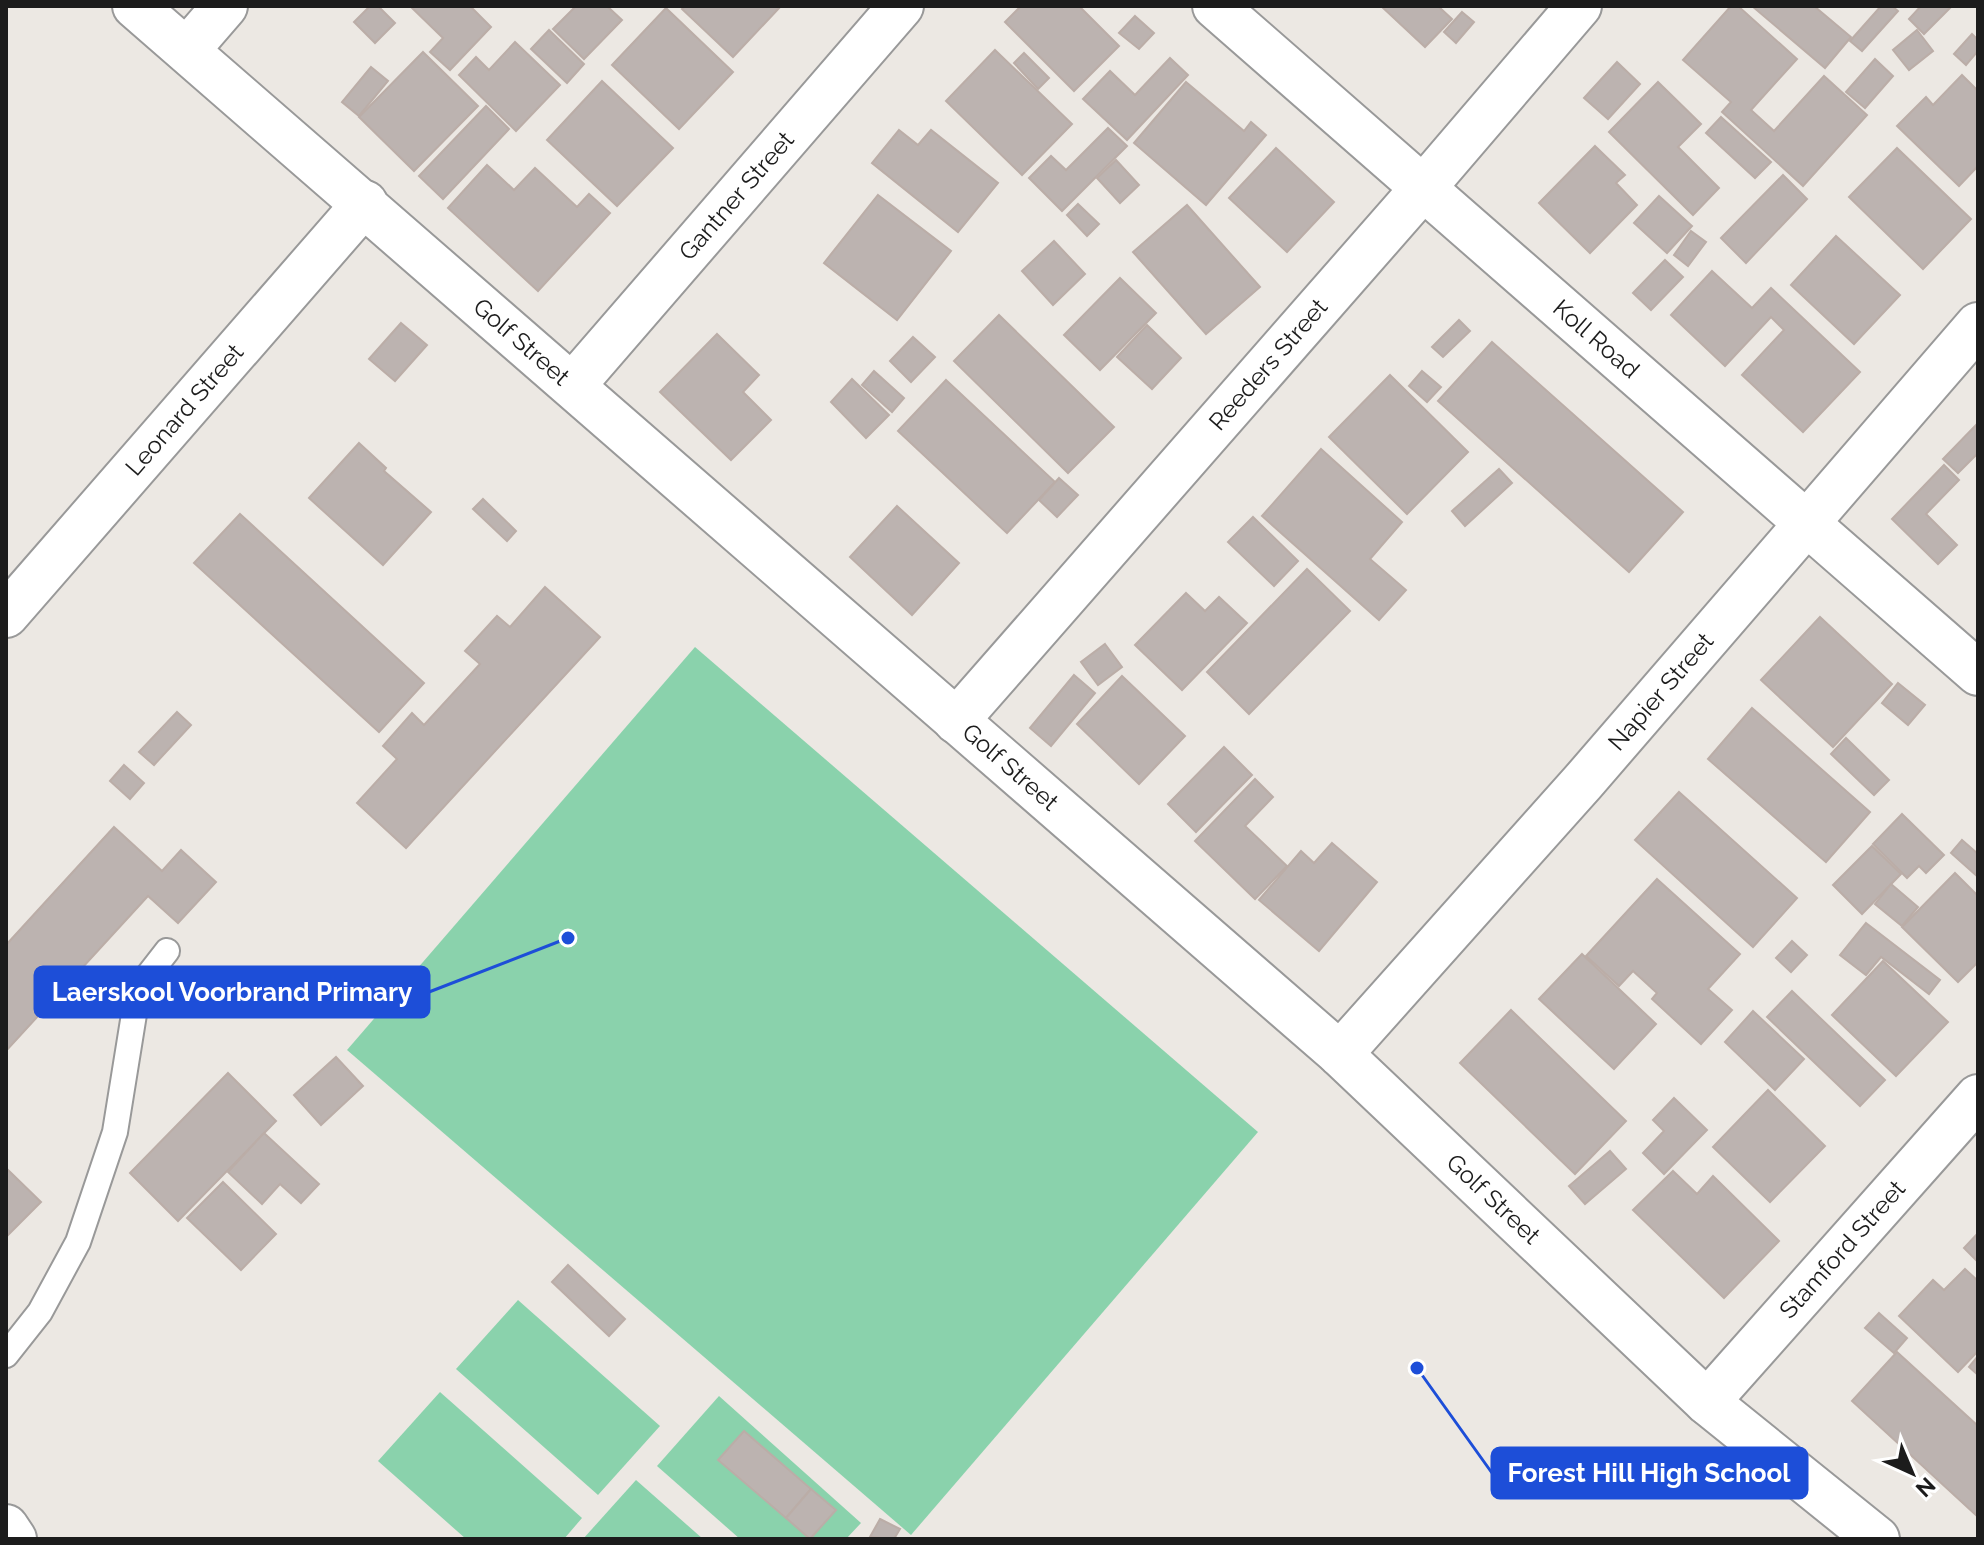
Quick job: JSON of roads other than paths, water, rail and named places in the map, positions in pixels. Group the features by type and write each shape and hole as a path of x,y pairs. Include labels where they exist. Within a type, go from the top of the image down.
{"street":[{"name":"Golf Street","path":"135,6 1340,1054 1707,1402 1877,1539"},
{"path":"187,50 225,6"},
{"name":"Gantner Street","path":"573,385 901,6"},
{"name":"Koll Road","path":"1215,6 1978,673"},
{"name":"Reeders Street","path":"956,721 1579,6"},
{"name":"Leonard Street","path":"6,615 365,203"},
{"name":"Napier Street","path":"1340,1054 1583,782 1978,325"},
{"name":"Stamford Street","path":"1707,1402 1978,1097"},
{"path":"6,1527 14,1539"}],"lane":[{"path":"6,1355 40,1312 78,1242 115,1132 135,1008 146,978 167,951"}],"place":[{"name":"Laerskool Voorbrand Primary","path":"568,938"},
{"name":"Forest Hill High School","path":"1417,1368"}]}
